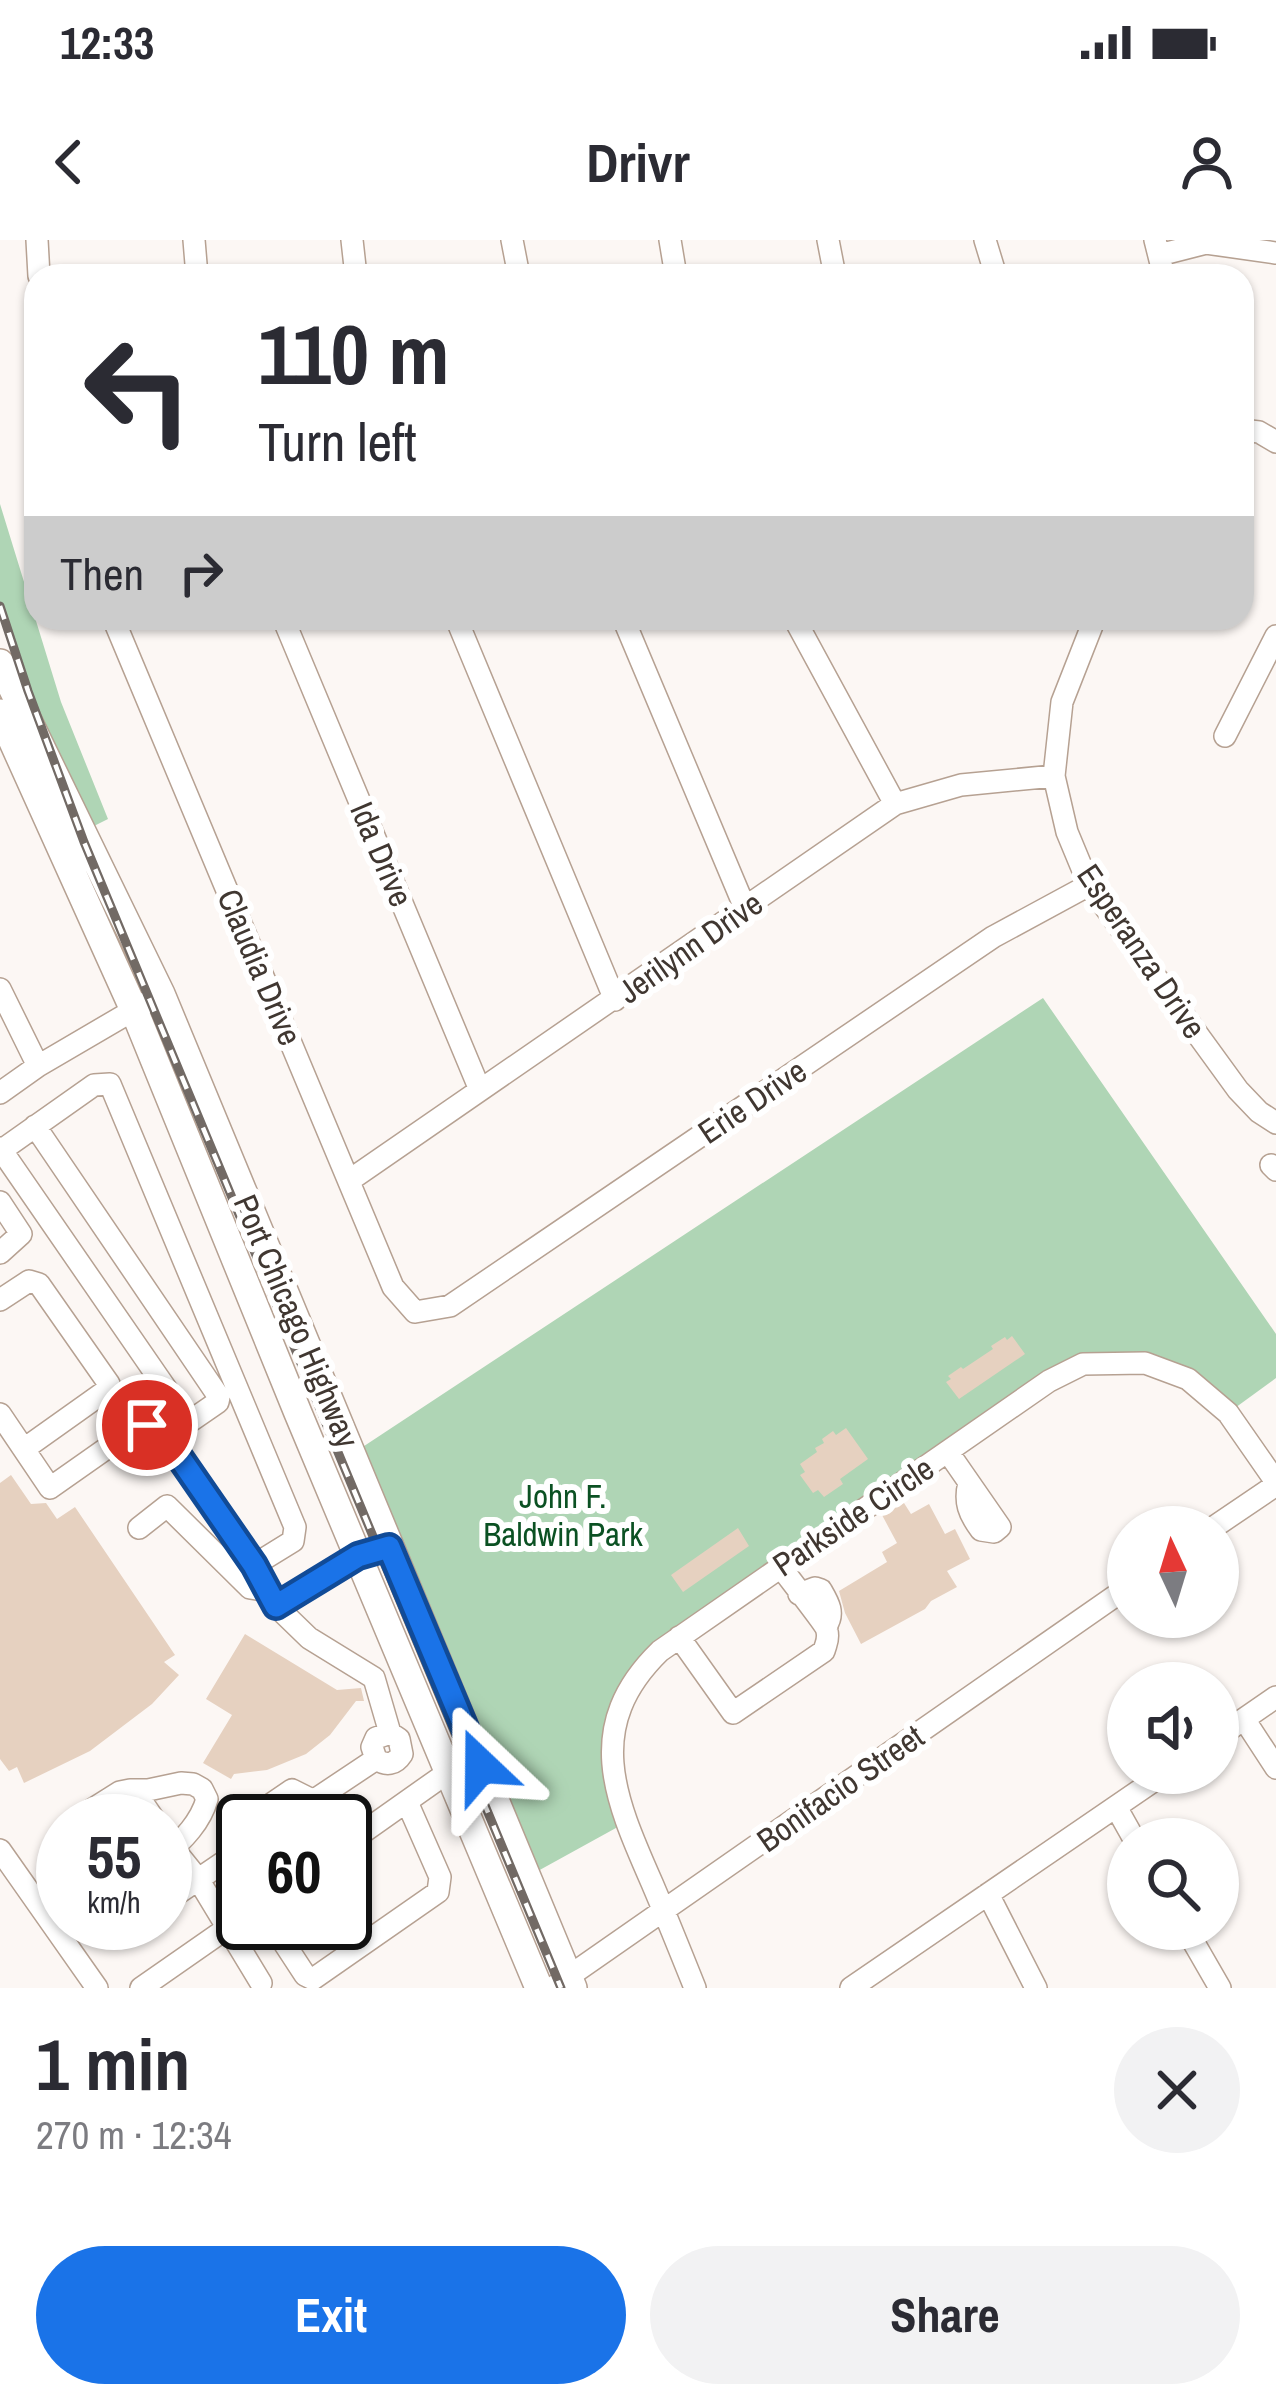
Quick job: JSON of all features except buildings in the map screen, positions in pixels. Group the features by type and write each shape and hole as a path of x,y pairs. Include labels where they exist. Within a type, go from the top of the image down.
{"main road":[{"name":"Port Chicago Highway","path":"0,663 161,994 481,1766 564,1984"},
{"name":"Port Chicago Highway","path":"0,713 134,1010 539,1988"},
{"path":"358,1556 389,1547"}],"street":[{"path":"1159,257 1206,243 1276,254"},
{"name":"Claudia Drive","path":"118,630 393,1287 415,1312"},
{"name":"Ida Drive","path":"288,630 480,1090"},
{"path":"461,630 615,1000"},
{"path":"628,630 745,908"},
{"path":"800,630 895,805"},
{"name":"Esperanza Drive","path":"1084,630 1062,702 1054,776 1067,832 1089,885 1238,1090 1276,1123"},
{"path":"1225,736 1276,636"},
{"name":"Jerilynn Drive","path":"350,1180 895,805 961,785 1054,776"},
{"name":"Erie Drive","path":"415,1312 450,1306 993,937 1089,885"},
{"path":"0,989 38,1066"},
{"path":"2,1088 161,994"},
{"path":"35,1126 219,1397 189,1422 1,1149 94,1084 110,1084 295,1527 293,1541 254,1565"},
{"path":"0,1202 21,1234 0,1253"},
{"path":"0,1300 29,1281 39,1284 109,1384 24,1449"},
{"name":"Parkside Circle","path":"695,1988 618,1803 610,1744 616,1717 641,1670 780,1565 1049,1381 1083,1364 1144,1363 1188,1379 1228,1413 1276,1483"},
{"path":"0,1414 50,1488 134,1429 147,1425 162,1432 272,1598 309,1638 374,1678 390,1733 373,1742 376,1760 322,1794"},
{"path":"948,1452 1000,1527"},
{"path":"1239,1509 1276,1483"},
{"path":"139,1528 167,1506 250,1588 272,1598"},
{"path":"272,1598 358,1556"},
{"path":"679,1637 733,1714 824,1651 826,1626 780,1565"},
{"name":"Bonifacio Street","path":"564,1984 1107,1602"},
{"path":"1239,1722 1276,1697"},
{"path":"1244,1719 1276,1768"},
{"path":"372,1826 437,1780 481,1766"},
{"path":"117,1794 193,1784 207,1799 203,1813 192,1823"},
{"path":"134,1790 137,1794"},
{"path":"859,1986 1135,1794"},
{"path":"372,1938 438,1892 440,1877 406,1802"},
{"path":"1116,1807 1122,1818"},
{"path":"0,1850 97,1988"},
{"path":"192,1883 216,1867"},
{"path":"192,1872 216,1900"},
{"path":"988,1894 1036,1988"},
{"path":"141,1988 216,1936"},
{"path":"247,1950 261,1983"},
{"path":"289,1950 305,1975 313,1979 355,1950"},
{"path":"1198,1950 1220,1988"}],"green space":[{"path":"0,504 24,582 24,630 39,630 61,702 108,819 80,833 28,691 0,606"},
{"name":"John F. Baldwin Park","path":"1043,998 1276,1334 1276,1378 1228,1413 1188,1379 1083,1364 660,1651 616,1717 625,1823 527,1877 352,1454"}],"railway":[{"path":"0,606 84,842 561,1988"}],"route":[{"path":"147,1425 162,1432 261,1575 276,1606 358,1556 389,1547 481,1766"}]}
